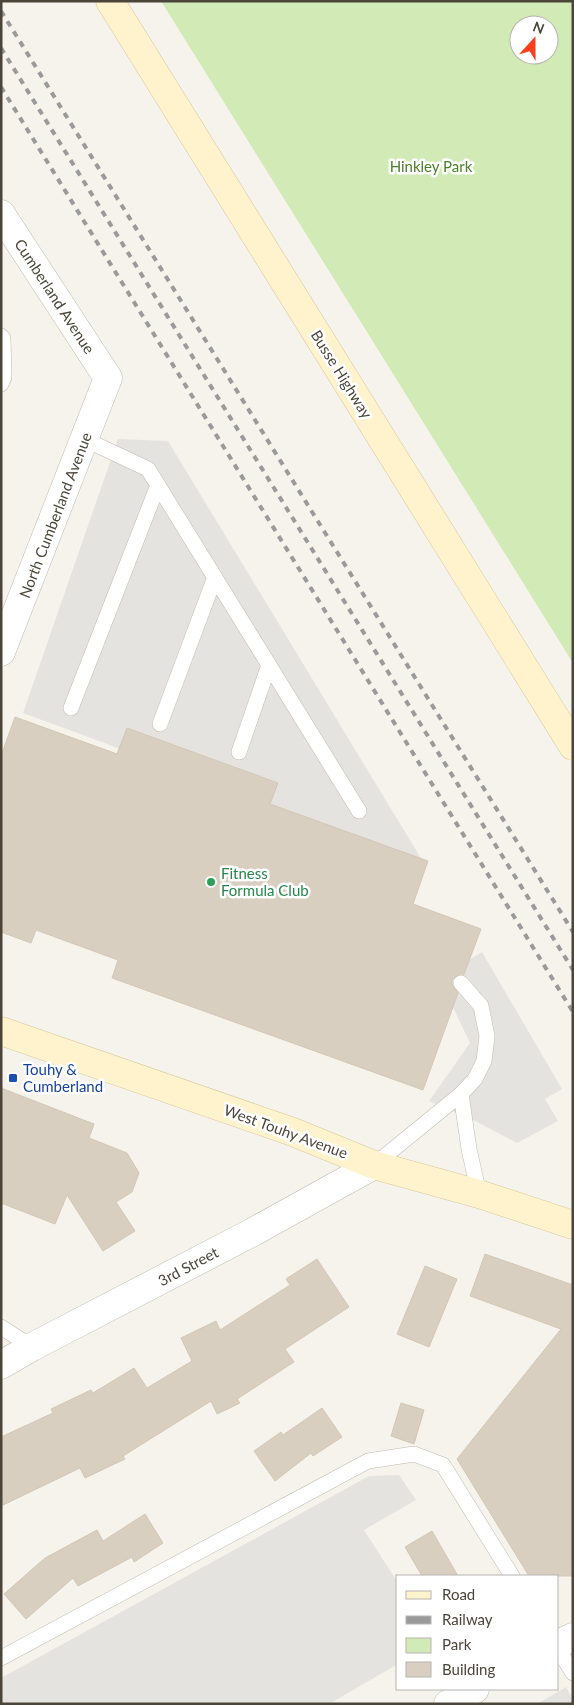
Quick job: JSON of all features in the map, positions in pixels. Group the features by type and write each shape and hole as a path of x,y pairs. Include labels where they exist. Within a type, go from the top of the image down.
{"main road":[{"name":"Busse Highway","path":"110,1 573,746"},
{"name":"West Touhy Avenue","path":"1,1031 293,1132 374,1165 479,1194 573,1225"}],"street":[{"name":"Cumberland Avenue","path":"1,214 108,378"},
{"name":"North Cumberland Avenue","path":"3,640 108,378"},
{"name":"3rd Street","path":"1,1365 253,1232 374,1165"},
{"path":"559,1643 573,1636"},
{"path":"448,1704 473,1690"}],"lane":[{"path":"1,336 4,338 4,377 1,384"},
{"path":"84,440 148,469 359,812"},
{"path":"71,708 158,485"},
{"path":"160,724 215,577"},
{"path":"238,752 269,665"},
{"path":"374,1165 461,1094 475,1079 484,1061 487,1036 481,1006 461,983"},
{"path":"461,1094 469,1149 479,1194"},
{"path":"1,1327 32,1347"},
{"path":"1,1658 368,1461 414,1454 443,1465 511,1575"},
{"path":"559,1651 573,1673"}],"green space":[{"name":"Hinkley Park","path":"161,1 573,1 573,663"}],"shaded area":[{"path":"118,439 168,441 422,860 23,713"},
{"path":"482,952 562,1089 545,1099 558,1121 517,1143 477,1122 429,1101 470,1043 439,978"},
{"path":"399,1475 416,1500 364,1530 396,1580 396,1665 329,1704 1,1704 1,1678 369,1476"},
{"path":"566,1687 573,1699 573,1704 537,1704"}],"building":[{"name":"Fitness Formula Club","path":"15,717 117,754 127,728 278,783 270,804 428,861 413,904 481,929 464,974 459,974 452,980 452,985 458,993 423,1090 112,978 118,960 36,930 31,943 1,932 1,756"},
{"path":"1,1088 94,1124 89,1138 127,1153 139,1173 132,1192 116,1202 135,1231 103,1251 67,1195 55,1224 1,1203"},
{"path":"485,1254 573,1285 573,1576 528,1575 457,1459 561,1329 470,1296"},
{"path":"317,1259 349,1307 285,1349 294,1362 237,1399 240,1403 217,1414 211,1401 123,1456 125,1459 85,1478 80,1468 1,1506 1,1437 53,1413 51,1409 91,1390 93,1393 134,1368 147,1388 192,1361 181,1338 216,1321 220,1330 290,1285 286,1279"},
{"path":"425,1266 457,1279 429,1347 397,1334"},
{"path":"401,1403 424,1410 414,1444 391,1436"},
{"path":"322,1408 342,1437 313,1456 311,1453 275,1481 254,1451 281,1432 283,1435"},
{"path":"145,1514 163,1543 134,1562 132,1557 78,1586 73,1578 26,1619 4,1594 45,1558 97,1530 103,1541"},
{"path":"432,1531 457,1575 421,1575 405,1547"}],"railway":[{"path":"1,11 573,932"},
{"path":"1,48 573,970"},
{"path":"1,87 573,1012"}],"place":[{"name":"Fitness Formula Club","path":"211,882"},
{"name":"Touhy & Cumberland","path":"13,1078"}]}
